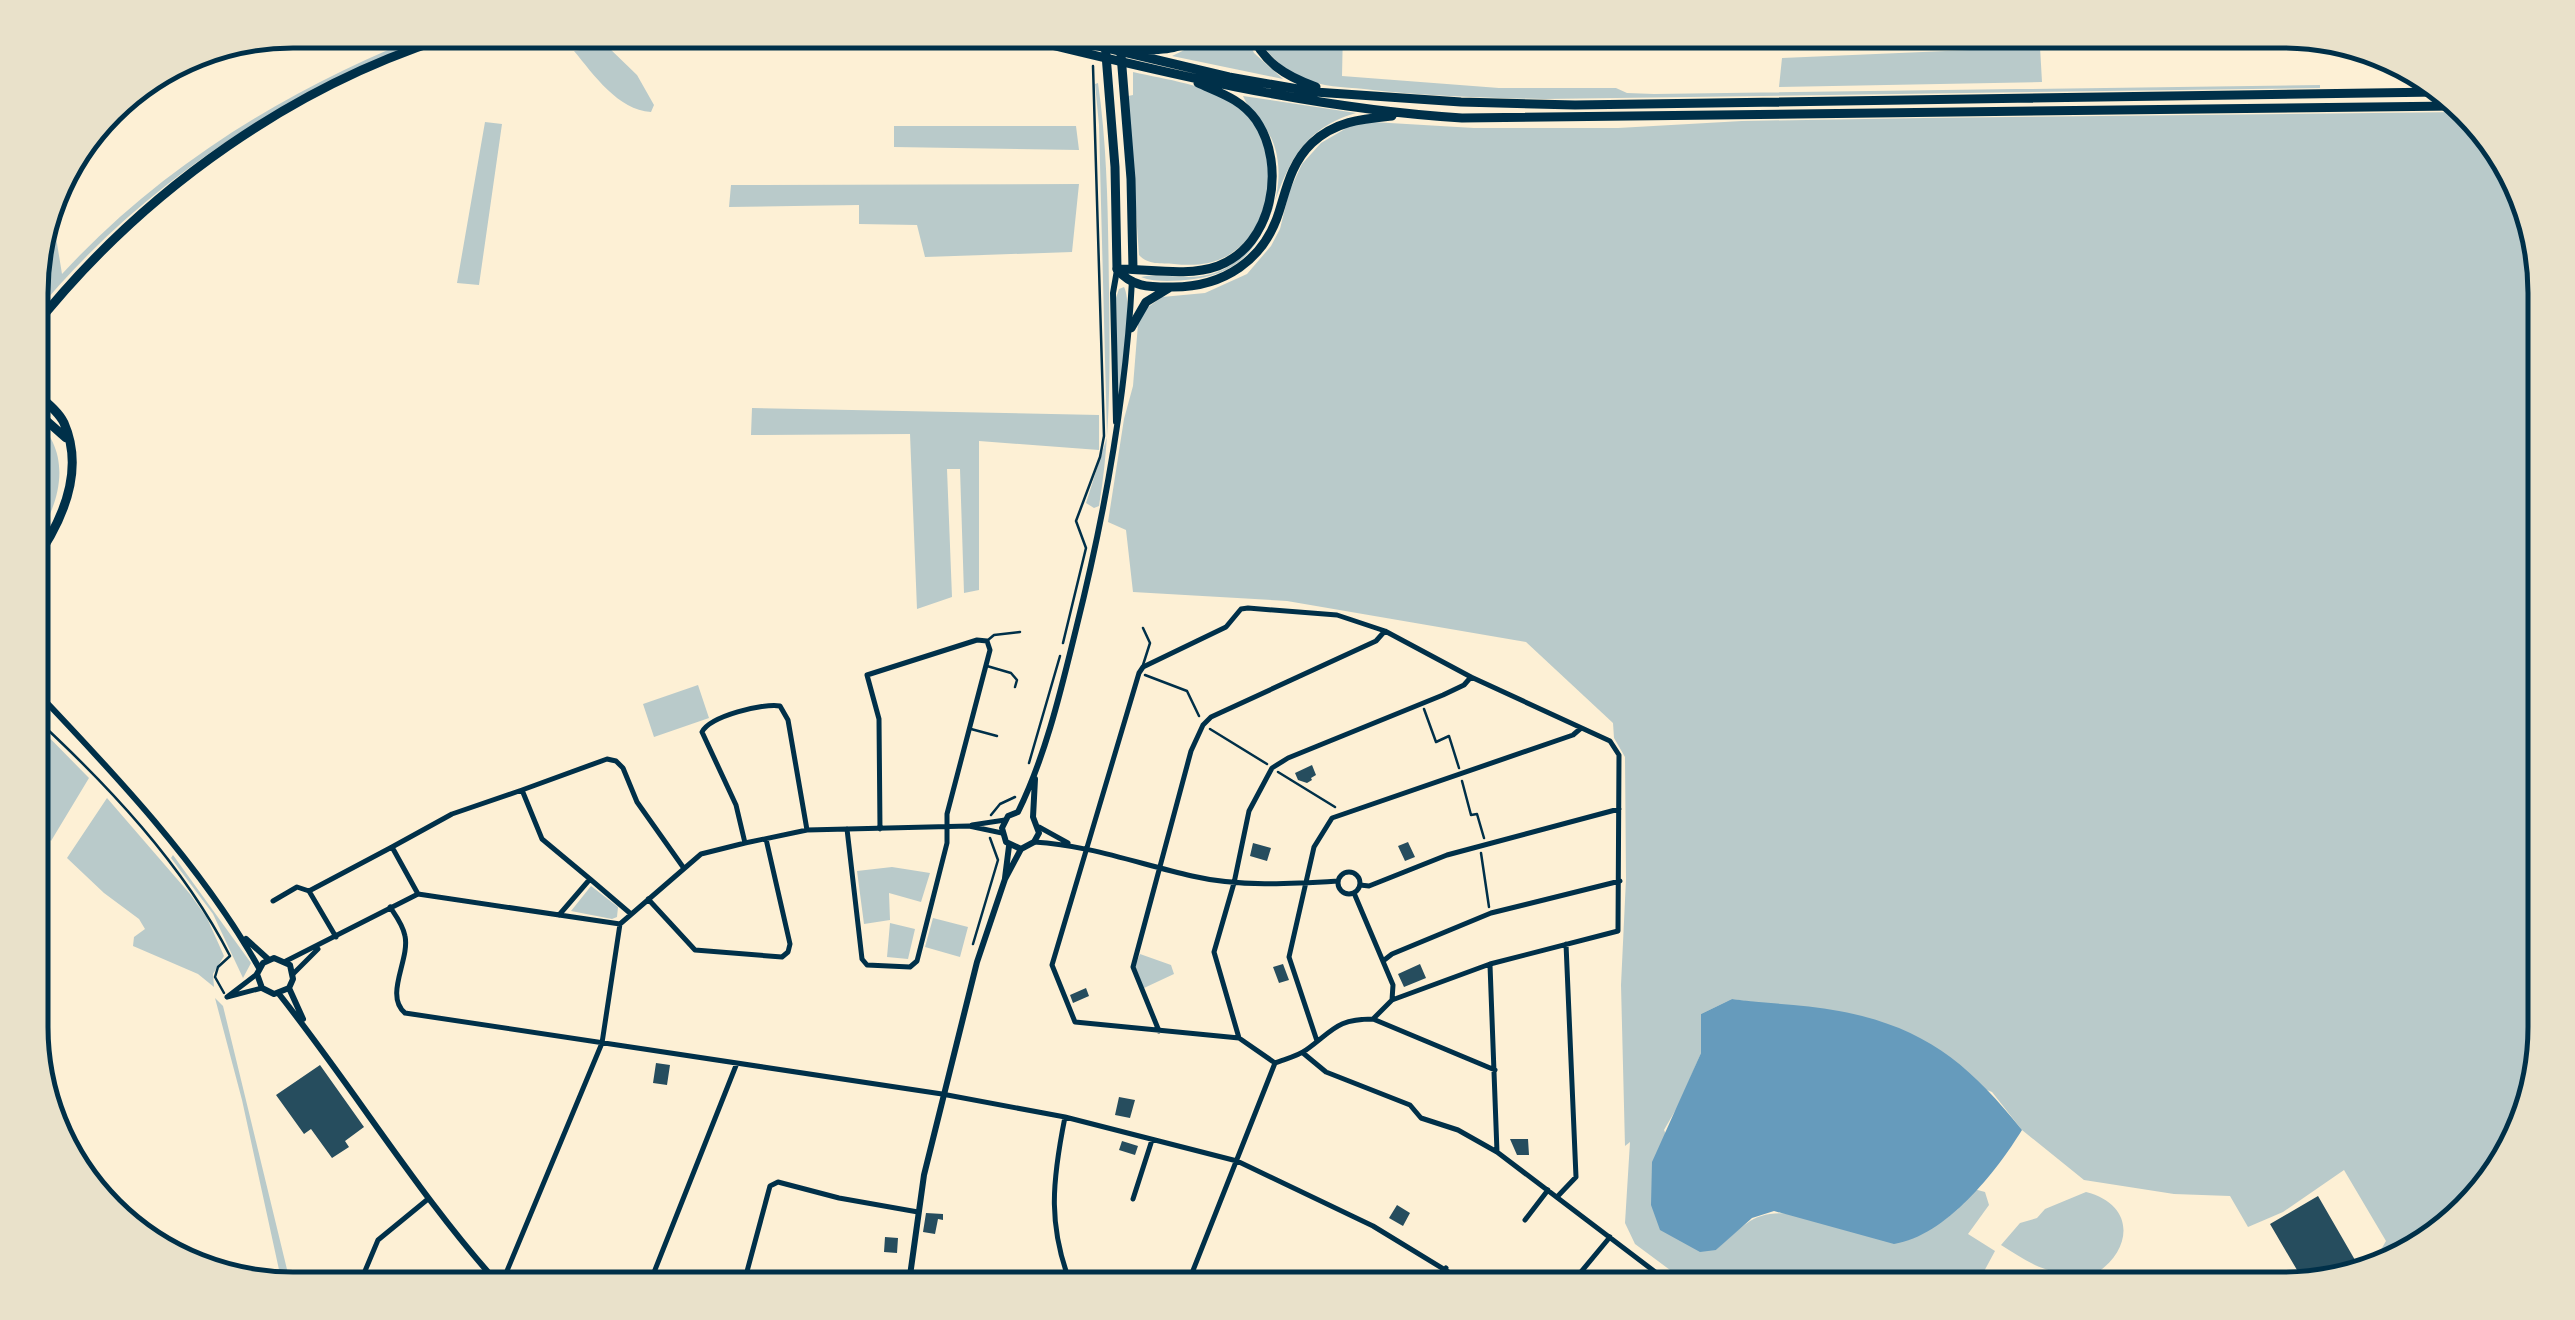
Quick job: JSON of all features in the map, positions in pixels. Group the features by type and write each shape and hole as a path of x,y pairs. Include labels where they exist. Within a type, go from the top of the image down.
{"main road":[{"path":"48,311 129,225 240,138 332,85 419,48"},
{"path":"1064,48 1180,76 1406,114"},
{"path":"1105,48 1118,268 1132,282 1171,287 1208,284 1238,271 1252,259 1271,233 1290,174 1300,156 1328,131 1359,118 1406,114 1573,119 2442,106"},
{"path":"1113,48 1228,76 1333,93 1462,102 1575,104 2423,92"},
{"path":"1121,48 1132,179 1133,269"},
{"path":"1122,50 1176,48"},
{"path":"1259,48 1282,72 1333,93"},
{"path":"1118,268 1201,270 1228,260 1255,236 1270,200 1272,160 1256,120 1235,100 1180,76"},
{"path":"1131,328 1146,302 1171,287"},
{"path":"48,404 64,423 72,463 70,486 48,538"},
{"path":"48,422 68,440"}],"street":[{"path":"1117,429 1113,292 1118,268"},
{"path":"509,1272 602,1043 620,924 683,867 701,854 806,830 970,826 1004,820 1018,812 1036,773 1088,581 1117,429 1131,328 1133,269"},
{"path":"1275,1063 1240,1038 1075,1022 1052,965 1143,667 1226,626 1241,609 1337,615 1384,631 1616,746 1619,755 1618,931 1490,964 1392,1000 1374,1019"},
{"path":"1159,1031 1132,966 1191,750 1203,725 1211,717 1376,641 1384,631"},
{"path":"846,829 862,960 867,965 910,967 917,962 946,843 946,828 990,650 986,641 977,640 867,675 879,719 880,829"},
{"path":"1240,1038 1214,952 1249,812 1272,768 1288,758 1443,696 1471,677"},
{"path":"745,843 736,805 702,732 710,721 770,704 780,706 788,720 806,830"},
{"path":"48,705 129,794 241,935 268,959 286,961 418,894 620,924"},
{"path":"1317,1041 1290,957 1314,847 1332,818 1573,735 1580,729"},
{"path":"309,891 452,814 607,760 616,760 623,768 637,802 683,867"},
{"path":"1036,773 1033,817 1038,828 1071,844"},
{"path":"522,790 542,839 631,914"},
{"path":"1360,885 1369,886 1447,855 1619,809"},
{"path":"1018,812 1033,817"},
{"path":"910,1272 942,1094 1004,879 1009,846 1002,833 1004,820"},
{"path":"970,826 1002,833"},
{"path":"1034,842 1038,828"},
{"path":"648,899 695,950 782,957 790,944 766,839"},
{"path":"1004,879 1021,849 1034,842 1071,844 1234,883 1338,882 1348,872 1358,878 1360,885"},
{"path":"1009,846 1021,849"},
{"path":"392,847 418,894"},
{"path":"559,915 590,879"},
{"path":"1383,961 1491,913 1620,881"},
{"path":"1338,882 1344,893 1354,893"},
{"path":"1354,893 1360,885"},
{"path":"273,901 297,887 309,891 336,936"},
{"path":"1354,893 1392,985 1392,1000"},
{"path":"390,907 405,935 396,998 404,1013 1065,1116 1237,1160 1373,1226 1452,1272"},
{"path":"241,935 262,988"},
{"path":"1557,1197 1576,1177 1566,944"},
{"path":"279,994 289,988 294,974 320,946"},
{"path":"227,998 268,959"},
{"path":"286,961 294,974"},
{"path":"1490,964 1497,1152"},
{"path":"227,998 262,988 279,994 305,1024 428,1200 488,1272"},
{"path":"289,988 305,1024"},
{"path":"1192,1272 1275,1063 1303,1053 1329,1029 1350,1019 1374,1019 1495,1070"},
{"path":"1303,1053 1326,1072 1410,1104 1421,1118 1458,1130 1497,1152 1657,1272"},
{"path":"654,1272 738,1063"},
{"path":"1065,1116 1056,1160 1052,1212 1066,1272"},
{"path":"1133,1198 1152,1140"},
{"path":"747,1272 770,1186 778,1182 918,1212"},
{"path":"1525,1220 1548,1190"},
{"path":"365,1272 378,1240 428,1200"},
{"path":"1581,1272 1610,1236"},
{"path":"1443,1272 1446,1268"}],"lane":[{"path":"1143,628 1150,643 1143,667"},
{"path":"986,641 994,635 1020,632"},
{"path":"986,666 1011,672 1016,680 1014,687"},
{"path":"969,729 997,736"}],"path":[{"path":"1024,778 1063,645 1086,548 1076,521 1100,458 1104,436 1094,82"},
{"path":"48,731 110,792 208,912 230,956 218,967 215,977 227,998"},
{"path":"1272,768 1344,813"},
{"path":"990,820 993,810 1018,796"},
{"path":"970,956 998,860 988,830"},
{"path":"1479,846 1491,913"}],"shaded area":[{"path":"404,48 332,80 221,145 120,224 48,299 55,232 62,274 102,234 188,162 283,102 383,52"},
{"path":"609,48 637,75 654,105 651,112 617,98 574,51"},
{"path":"1189,48 1252,48 1283,79 1172,56"},
{"path":"1266,48 1343,48 1342,76 1499,88 1616,88 1627,93 1654,94 2320,88 1544,99 1325,85 1287,69"},
{"path":"2040,48 2042,82 1779,87 1782,58"},
{"path":"1133,72 1224,97 1251,119 1261,138 1267,159 1264,205 1244,243 1227,256 1188,265 1155,263 1139,255 1128,96 1133,95"},
{"path":"1098,83 1108,213 1107,436 1095,84"},
{"path":"1243,96 1356,113 1322,128 1300,150 1273,205 1278,188 1275,148"},
{"path":"2448,112 2477,143 2495,170 2519,229 2528,292 2527,1044 2514,1106 2486,1164 2444,1212 2419,1231 2380,1251 2386,1241 2344,1170 2283,1212 2248,1227 2230,1196 2174,1194 2084,1180 2022,1130 1992,1092 1773,1005 1732,999 1701,1014 1701,1053 1664,1130 1716,1250 1752,1220 1771,1214 1944,1220 1974,1189 1985,1192 1989,1205 1968,1234 1995,1251 1984,1272 1673,1272 1635,1244 1625,1223 1630,1142 1625,1146 1621,985 1626,879 1625,757 1614,738 1613,723 1526,642 1287,601 1133,592 1126,530 1108,522 1133,386 1138,324 1144,310 1162,297 1205,293 1247,274 1271,246 1302,164 1321,143 1350,126 1373,122 1474,128 1618,128 1742,121"},
{"path":"485,122 502,124 479,285 457,283"},
{"path":"894,126 1076,126 1079,150 894,147"},
{"path":"1079,184 1072,252 925,257 917,225 859,224 859,205 729,207 731,185"},
{"path":"1264,228 1250,252 1227,269 1194,279 1160,281 1141,277 1194,277 1221,270 1238,260"},
{"path":"1124,287 1128,309 1126,344 1117,402 1116,298"},
{"path":"752,408 1099,415 1099,450 979,441 979,590 964,593 960,469 947,469 952,597 917,609 910,434 751,435"},
{"path":"48,435 59,462 56,497 48,518"},
{"path":"1107,438 1099,506 1094,508 1086,503"},
{"path":"698,685 709,718 654,737 643,704"},
{"path":"48,736 89,778 51,841 48,837"},
{"path":"107,798 207,918 224,956 213,974 214,987 198,974 133,946 134,937 145,929 139,919 67,858"},
{"path":"173,855 251,963 243,978 213,914 171,858"},
{"path":"892,867 930,873 921,902 889,893 890,920 864,924 857,871"},
{"path":"591,886 618,907 617,917 571,911"},
{"path":"933,918 968,927 960,957 925,947"},
{"path":"890,923 915,929 908,959 887,957"},
{"path":"1140,954 1171,965 1174,974 1144,988 1135,966"},
{"path":"215,998 223,1006 288,1272 280,1272"},
{"path":"2086,1192 2103,1198 2114,1207 2124,1230 2116,1255 2098,1272 2060,1272 2044,1269 2001,1245 2020,1223 2037,1218 2045,1209"}],"water":[{"path":"1732,999 1826,1009 1869,1018 1921,1038 1983,1086 2022,1130 1968,1200 1913,1239 1894,1244 1774,1211 1752,1218 1716,1250 1700,1252 1660,1230 1651,1205 1652,1162 1701,1053 1701,1014"}],"building":[{"path":"1312,765 1316,775 1312,780 1298,780 1295,773"},
{"path":"1408,842 1415,857 1405,861 1398,846"},
{"path":"1253,843 1271,848 1267,861 1250,856"},
{"path":"1283,964 1289,980 1279,983 1273,967"},
{"path":"1420,964 1426,978 1404,987 1398,974"},
{"path":"1086,988 1089,996 1073,1003 1070,995"},
{"path":"656,1063 670,1065 667,1085 653,1083"},
{"path":"320,1065 364,1127 345,1141 349,1147 332,1158 311,1129 304,1134 276,1095"},
{"path":"1119,1097 1135,1100 1130,1118 1115,1115"},
{"path":"1510,1139 1528,1139 1529,1155 1517,1155"},
{"path":"1122,1141 1138,1146 1135,1155 1119,1150"},
{"path":"2318,1196 2355,1260 2298,1272 2270,1224"},
{"path":"1397,1205 1410,1213 1403,1226 1389,1218"},
{"path":"926,1213 943,1214 935,1234 923,1232"},
{"path":"885,1237 898,1238 897,1253 884,1252"}]}
